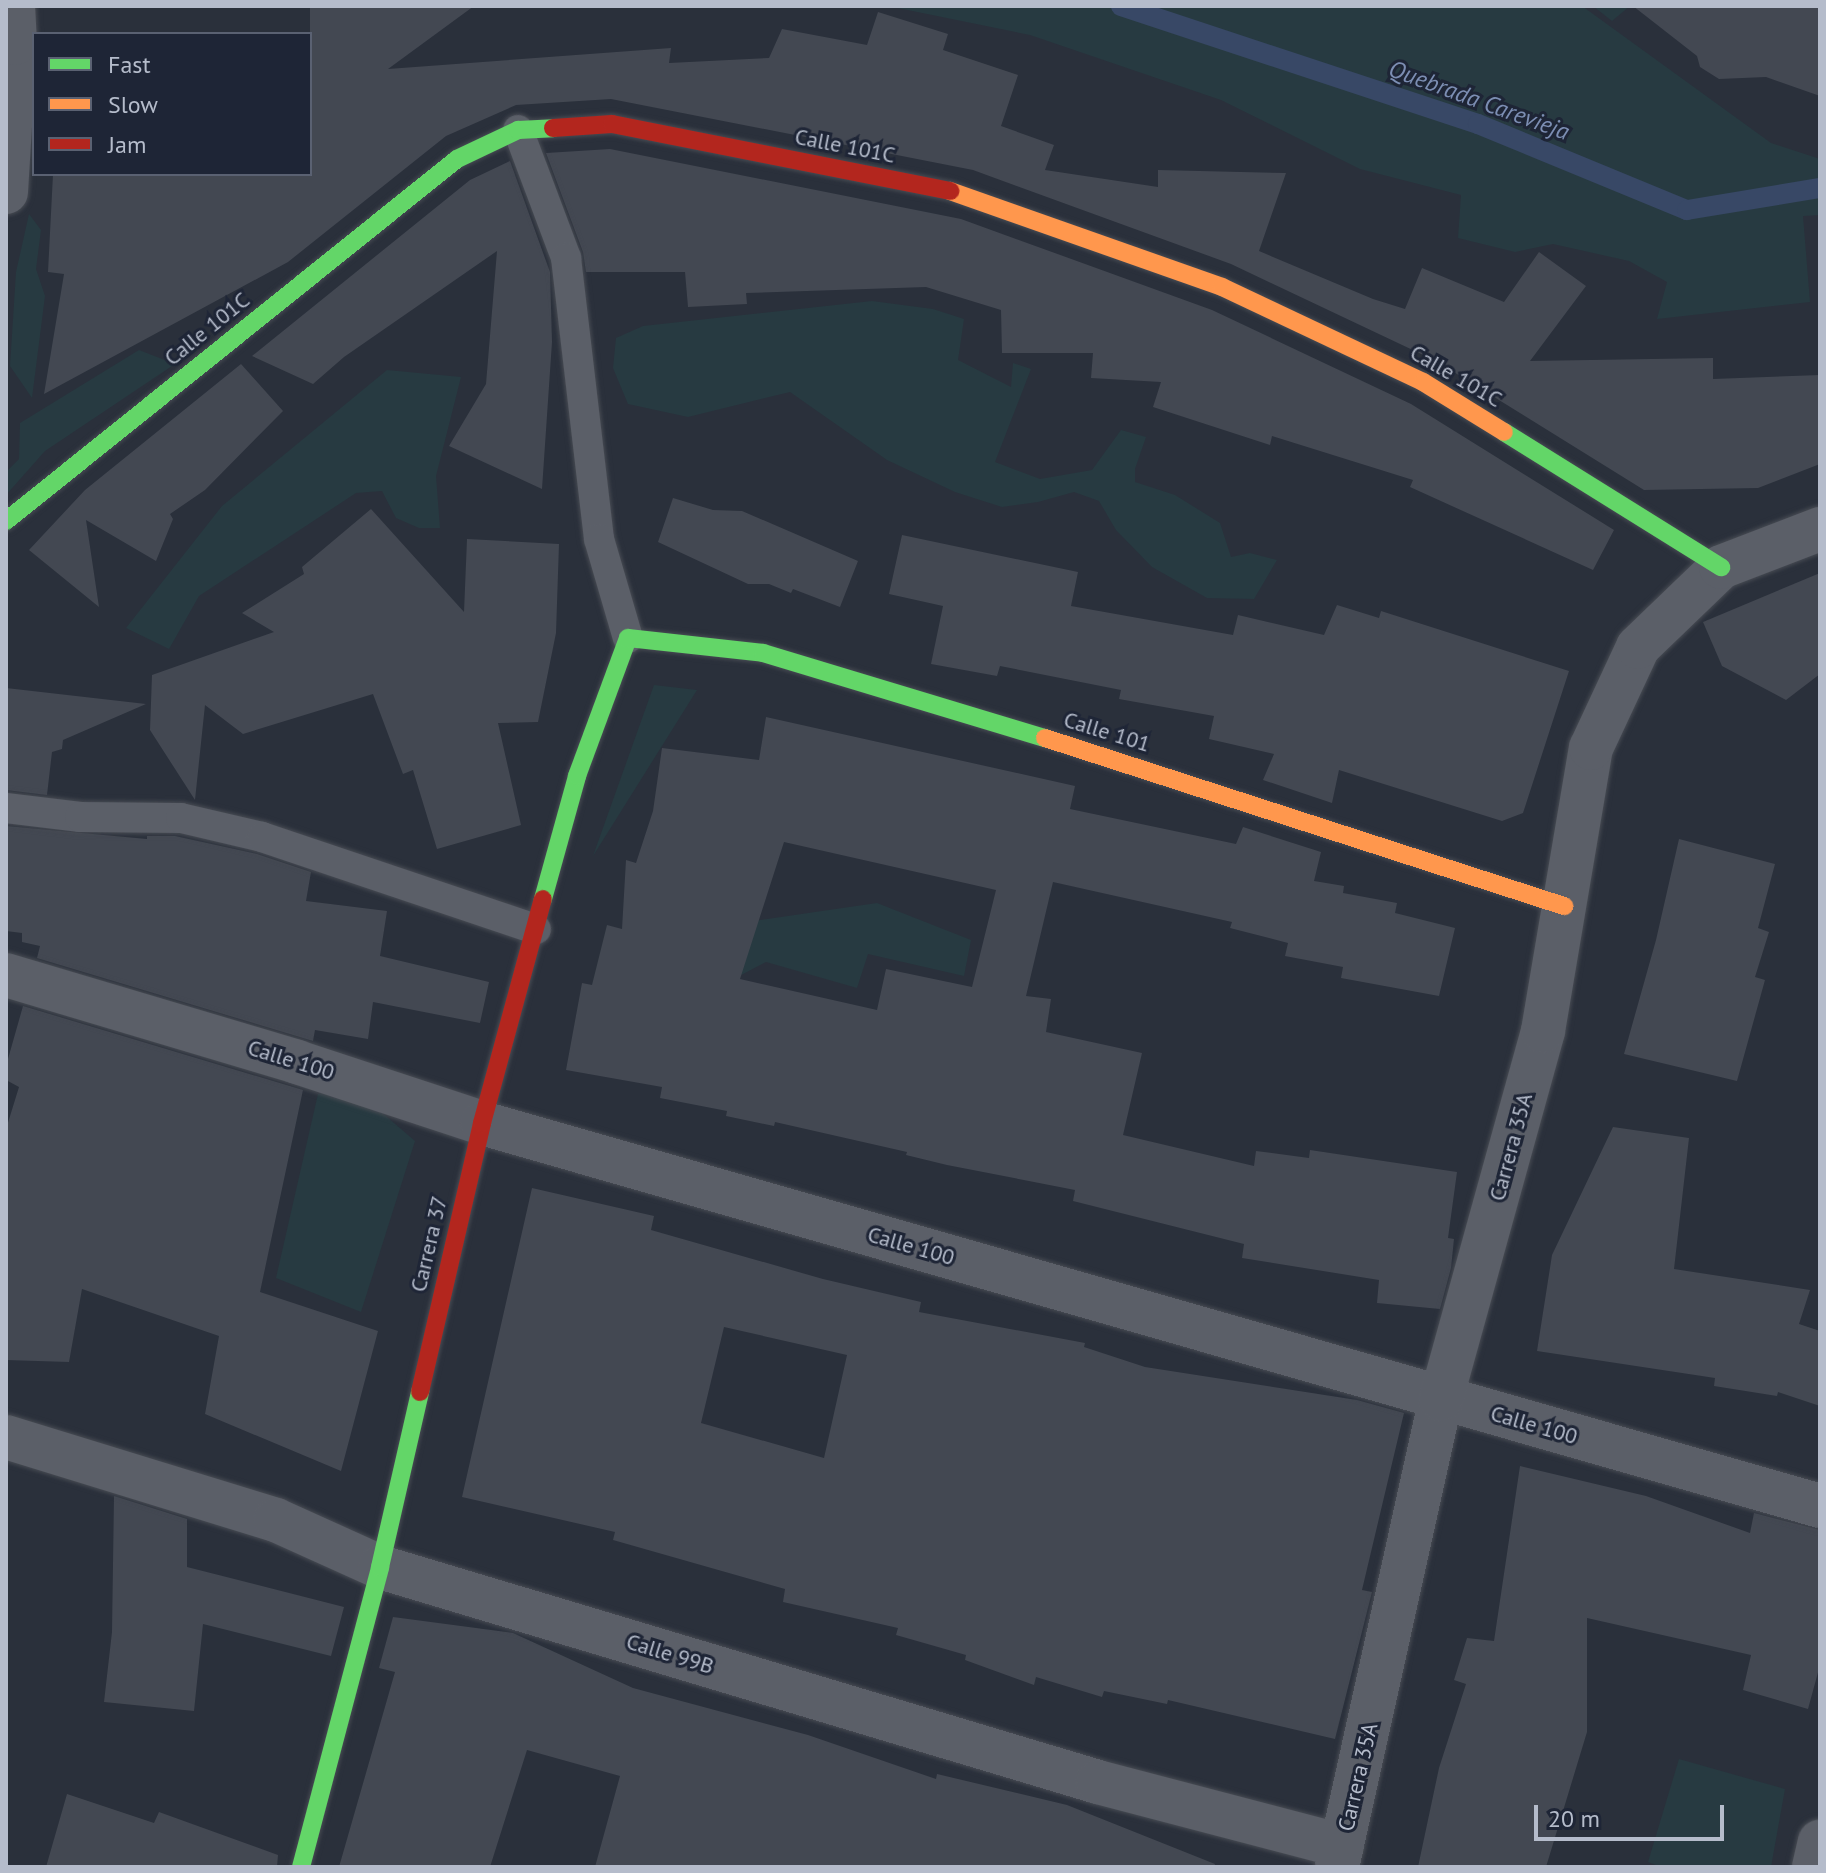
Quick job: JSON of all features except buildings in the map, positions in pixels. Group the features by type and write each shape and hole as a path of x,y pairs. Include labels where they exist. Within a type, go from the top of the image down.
{"street":[{"path":"6,192 15,43 13,6"},
{"name":"Calle 101C","path":"6,521 457,159 518,130 612,124 968,195 1222,287 1423,382 1721,567"},
{"name":"Carrera 35A","path":"1340,1857 1441,1399 1543,1031 1591,748 1638,647 1721,567 1820,529"},
{"name":"Calle 101","path":"628,638 763,653 1145,768 1564,906"},
{"name":"Carrera 37","path":"301,1867 380,1567 482,1123 577,776 628,638"},
{"name":"Calle 100","path":"6,975 297,1062 482,1123 1820,1506"},
{"name":"Calle 99B","path":"6,1437 276,1520 380,1567 1340,1857"},
{"path":"1814,1867 1820,1842"}],"lane":[{"path":"518,130 566,258 599,539 628,638"},
{"path":"6,808 80,817 181,818 262,837 536,929"}],"shaded area":[{"path":"888,6 1582,6 1771,143 1820,159 1820,215 1803,216 1810,302 1657,319 1667,282 1629,261 1553,244 1515,252 1458,238 1461,195 1360,169 1221,100 1030,35"},
{"path":"1593,6 1630,6 1612,21"},
{"path":"29,214 41,230 36,269 45,296 32,398 10,366 16,272"},
{"path":"872,301 933,309 964,319 958,360 1011,387 1013,363 1031,369 995,462 1040,479 1092,470 1121,430 1146,437 1135,469 1135,482 1175,495 1220,523 1231,557 1250,553 1277,560 1254,599 1207,598 1152,567 1116,530 1099,501 1074,492 1038,502 1002,507 955,492 887,460 790,392 688,417 628,404 613,368 616,338 643,326"},
{"path":"139,350 175,364 45,451 6,495 6,472 19,459 20,423"},
{"path":"387,370 461,377 436,476 440,528 419,528 396,518 382,491 356,493 199,596 169,649 126,628 222,506"},
{"path":"654,685 697,690 593,856"},
{"path":"877,903 971,940 964,976 868,954 857,988 766,962 724,984 740,923"},
{"path":"351,1086 415,1141 361,1312 276,1278 318,1094"},
{"path":"1679,1759 1785,1789 1771,1867 1661,1867 1648,1862"}],"waterway":[{"name":"Quebrada Carevieja","path":"1121,6 1478,124 1687,210 1820,188"}],"traffic: fast":[{"path":"6,521 457,159 518,130 553,128"},
{"path":"1504,432 1721,567"},
{"path":"543,899 577,776 628,638 763,653 1045,738"},
{"path":"301,1867 380,1567 420,1392"}],"traffic: slow":[{"path":"950,191 1222,287 1423,382 1504,432"},
{"path":"1045,738 1564,906"}],"traffic: jam":[{"path":"553,128 612,124 950,191"},
{"path":"420,1392 482,1123 543,899"}]}
